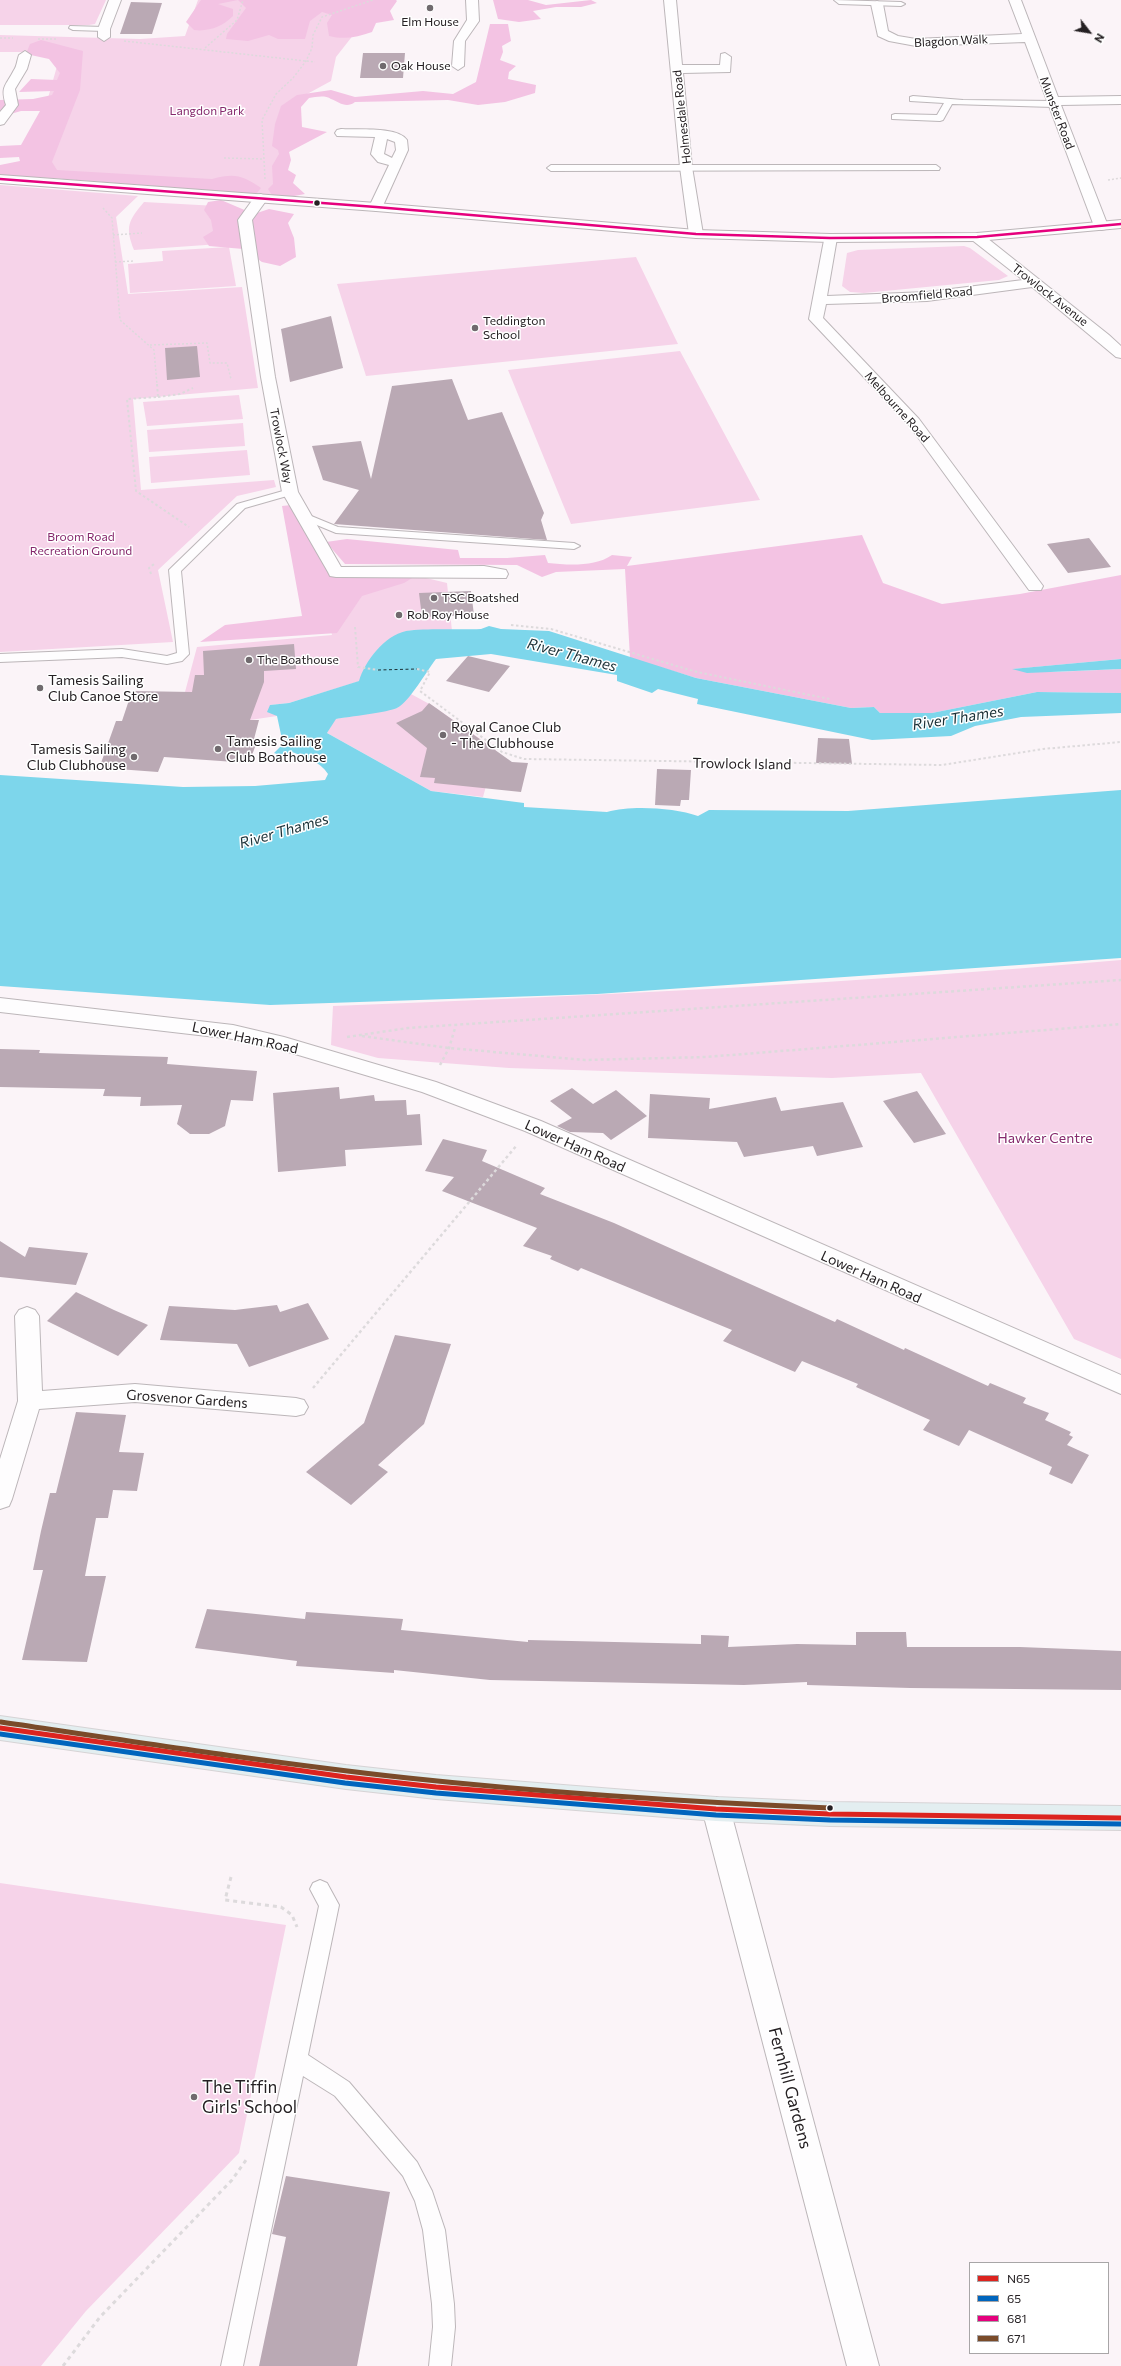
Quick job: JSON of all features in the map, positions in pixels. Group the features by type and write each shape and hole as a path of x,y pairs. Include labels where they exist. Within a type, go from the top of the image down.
{"main road":[{"path":"0,1728 391,1782 716,1809 830,1814 1121,1818"}],"street":[{"path":"104,33 114,0"},
{"path":"458,66 458,41 462,32 473,21 472,0"},
{"name":"Holmesdale Road","path":"670,0 686,167 696,234"},
{"name":"Munster Road","path":"1015,0 1052,102 1101,226"},
{"name":"Blagdon Walk","path":"877,4 882,33 894,40 909,43 933,43 976,39 1029,38"},
{"path":"2,116 12,105 4,84 20,71 25,55"},
{"path":"677,69 726,68 725,57"},
{"path":"1052,102 1121,100"},
{"path":"340,133 382,134 397,137 401,140 402,150 395,162 376,207"},
{"path":"382,134 376,152 379,158 383,161 395,162"},
{"path":"0,179 263,198 696,234 830,238 977,237 1121,224"},
{"name":"Trowlock Way","path":"263,198 245,220 268,377 290,492 336,572 484,571 500,574"},
{"name":"Trowlock Avenue","path":"977,237 1033,283 1092,327 1121,354"},
{"name":"Melbourne Road","path":"830,238 816,319 914,422 1042,585 1017,589"},
{"name":"Broomfield Road","path":"820,300 870,301 1033,283"},
{"name":"Lower Ham Road","path":"0,1005 178,1024 233,1032 277,1042 429,1087 533,1126 1020,1343 1121,1385"},
{"path":"0,1499 30,1400 27,1316"},
{"name":"Grosvenor Gardens","path":"30,1400 135,1393 296,1407"},
{"name":"Fernhill Gardens","path":"716,1809 863,2366"}],"lane":[{"path":"838,0 839,2 901,4"},
{"path":"73,28 104,33"},
{"path":"913,99 949,101 1052,102"},
{"path":"895,117 940,118 949,101"},
{"path":"551,168 936,168"},
{"path":"0,658 122,653 158,660 178,658 183,654 175,570 241,506 290,492"},
{"path":"304,516 336,530 574,546"},
{"path":"232,2366 329,1905 320,1889"},
{"path":"297,2060 342,2089 410,2169 425,2198 434,2230 443,2304 444,2327 440,2366"}],"path":[{"path":"204,48 237,20 243,0"},
{"path":"263,198 264,140 262,120 276,94 293,78 306,61 312,48 313,35 322,17 373,0"},
{"path":"0,38 17,38"},
{"path":"32,38 64,39"},
{"path":"123,41 204,48 316,62"},
{"path":"224,158 263,159"},
{"path":"112,218 120,320 154,350 158,397"},
{"path":"113,235 142,233"},
{"path":"116,262 134,261"},
{"path":"149,346 207,343 210,363 226,363 230,379"},
{"path":"193,530 136,491 127,399 180,394 194,388"},
{"path":"151,576 149,568 155,564"},
{"path":"510,625 551,628 698,672 830,699"},
{"path":"355,627 358,667 378,670"},
{"name":"Trowlock Island","path":"417,669 430,672 420,691 502,752 524,759 898,766 942,765 1043,749 1121,742"},
{"path":"1121,980 408,1028 357,1036 449,1048 585,1060 706,1057 1121,1024"},
{"path":"429,1087 449,1048 456,1025"},
{"path":"296,1407 533,1126"},
{"path":"231,1877 225,1900 281,1907 292,1915 297,1926 295,1934"},
{"path":"63,2366 100,2317 232,2180 245,2163 247,2156"}],"green space":[{"path":"0,0 106,0 95,24 0,25"},
{"name":"Langdon Park","path":"198,0 392,0 358,29 336,57 331,81 298,99 275,195 19,172 37,137 61,52 0,52 0,35 140,39 185,36"},
{"name":"Broom Road Recreation Ground","path":"0,185 138,196 116,217 128,294 242,287 258,388 133,399 141,490 274,480 276,487 237,496 158,570 173,642 0,652"},
{"path":"144,202 217,206 220,244 134,250 129,230 131,219"},
{"path":"964,246 970,248 1008,276 999,280 864,293 850,292 842,286 847,253 858,250"},
{"path":"229,247 236,286 130,293 128,264 163,261 162,251"},
{"path":"636,257 678,344 366,376 337,284"},
{"path":"680,351 760,500 571,524 508,370"},
{"path":"239,395 243,419 147,426 143,402"},
{"path":"243,423 245,446 149,452 147,430"},
{"path":"247,450 250,475 151,483 149,457"},
{"path":"422,577 447,583 452,631 414,630 404,632 396,636 382,645 371,658 360,681 289,703 270,705 277,716 250,720 185,692 197,647 332,635 319,579"},
{"path":"411,694 433,706 496,750 483,797 431,791 327,733 335,719 397,708"},
{"name":"Hawker Centre","path":"1121,960 1121,1359 1074,1339 921,1073 832,1078 509,1068 378,1058 331,1045 333,1006 727,988"},
{"path":"0,1883 286,1925 239,2153 86,2311 41,2366 0,2366"}],"shaded area":[{"path":"201,0 238,0 218,4 233,9 233,16 225,23 215,28 194,30 186,22"},
{"path":"238,0 397,1 390,11 394,20 376,23 372,32 361,35 346,38 329,36 327,23 332,15 322,12 310,21 305,39 278,39 269,35 248,41 226,39 227,34 246,8"},
{"path":"493,0 528,0 546,5 591,0 597,3 581,7 556,7 533,11 541,19 519,22 498,19"},
{"path":"490,24 508,24 511,41 502,46 503,52 500,60 516,66 509,72 508,79 536,85 535,93 505,102 478,105 448,100 355,102 346,105 326,97 309,98 301,107 302,127 327,132 289,152 291,160 288,170 296,175 293,183 305,194 289,197 272,195 268,189 273,184 272,166 279,154 278,150 272,146 275,124 281,106 297,95 331,90 355,97 423,91 453,94 476,82"},
{"path":"41,40 83,51 80,90 52,162 57,170 212,179 227,176 238,176 249,180 261,188 256,194 51,178 0,177 0,165 20,161 19,157 0,158 0,146 21,145 40,111 21,111 0,117 0,100 33,99 52,95 54,91 19,92 31,79 57,80 60,73 49,59 26,54 30,44"},
{"path":"221,200 254,214 269,209 294,214 288,223 294,238 296,257 280,266 262,262 243,249 209,246 203,237 213,231 211,220 204,210 208,202"},
{"path":"291,505 334,576 417,575 404,583 362,596 337,633 200,642 225,625 302,616 282,506"},
{"path":"862,535 883,583 942,604 1020,594 1121,575 1121,659 1013,669 1054,672 1121,669 1121,693 1037,692 932,713 880,713 874,707 851,708 696,678 630,658 625,569 556,572 542,577 517,565 345,564 326,542 347,539 458,550 460,558 507,558 545,555 548,563 564,564 598,562 612,555 632,557 627,566"}],"water":[{"name":"River Thames","path":"489,626 501,629 549,631 696,678 851,708 874,707 880,713 932,713 1037,692 1121,693 1121,713 1021,717 975,726 951,736 872,740 697,704 698,699 658,689 652,693 617,681 617,675 491,654 436,659 412,693 397,708 377,713 336,719 327,733 431,791 524,803 524,807 607,812 653,808 677,811 698,816 709,810 848,811 1121,790 1121,958 597,994 270,1005 0,986 0,775 183,787 255,786 325,780 328,774 321,766 311,760 290,751 283,756 274,753 283,744 277,716 267,712 270,705 289,703 359,681 366,665 376,650 390,638 406,631 481,629"},
{"path":"1121,659 1121,669 1027,673 1012,669"}],"building":[{"path":"131,2 162,3 152,34 120,34"},
{"name":"Oak House","path":"363,53 405,53 403,78 360,78"},
{"path":"331,316 343,368 290,382 281,329"},
{"path":"197,346 200,377 167,380 165,348"},
{"path":"452,379 468,420 502,412 544,513 541,520 547,540 334,524 359,490 323,480 312,446 361,441 371,479 392,386"},
{"path":"1089,538 1111,567 1068,573 1047,544"},
{"path":"471,591 474,615 422,617 419,593"},
{"path":"294,644 296,669 264,671 264,682 250,720 259,720 254,739 258,739 249,763 164,757 158,772 104,768 107,763 101,763 116,721 122,721 132,691 192,692 195,675 204,675 203,651"},
{"path":"468,656 510,666 489,692 446,681"},
{"name":"Royal Canoe Club - The Clubhouse","path":"429,703 512,762 528,763 521,792 434,783 435,778 420,777 427,748 396,723 422,711"},
{"path":"818,738 849,739 852,764 816,763"},
{"path":"657,769 691,770 689,800 681,800 680,806 655,805"},
{"path":"0,1049 40,1050 39,1053 168,1057 167,1064 257,1071 253,1101 231,1100 225,1126 209,1134 190,1134 177,1124 182,1105 140,1106 141,1097 103,1096 105,1089 0,1087"},
{"path":"339,1087 340,1099 374,1095 375,1101 406,1100 407,1115 420,1114 422,1145 345,1150 346,1166 278,1172 273,1093"},
{"path":"572,1088 593,1104 616,1090 647,1116 611,1140 603,1133 570,1132 557,1126 572,1118 550,1101"},
{"path":"917,1091 946,1134 914,1143 883,1101"},
{"path":"650,1094 710,1098 709,1109 776,1097 781,1111 843,1102 863,1147 817,1156 813,1146 744,1157 737,1142 648,1138"},
{"path":"443,1139 487,1150 482,1161 545,1188 540,1194 614,1223 835,1322 837,1319 988,1386 990,1383 1026,1398 1023,1403 1049,1413 1045,1420 1071,1432 1069,1435 1073,1437 1067,1445 1089,1455 1072,1484 1049,1474 1052,1467 969,1430 959,1446 923,1430 930,1420 856,1387 858,1384 802,1361 795,1372 723,1341 732,1330 581,1268 578,1271 550,1259 552,1256 523,1246 537,1228 442,1191 454,1177 425,1171"},
{"path":"0,1241 25,1257 29,1247 88,1253 76,1285 0,1277"},
{"path":"76,1292 148,1325 118,1356 47,1321"},
{"path":"308,1303 329,1339 249,1367 237,1344 160,1340 169,1306 235,1310 277,1305 280,1312"},
{"path":"395,1335 451,1344 424,1424 378,1465 388,1472 351,1505 306,1472 364,1423"},
{"path":"76,1412 126,1415 119,1452 144,1453 137,1491 113,1490 108,1518 96,1518 85,1576 106,1576 87,1662 22,1660 43,1570 33,1570 41,1531 50,1493 56,1493"},
{"path":"207,1609 305,1619 306,1612 403,1619 401,1630 528,1642 528,1640 701,1644 701,1635 729,1636 728,1647 797,1644 856,1645 856,1632 906,1632 907,1647 1020,1647 1121,1651 1121,1690 910,1688 807,1685 807,1682 744,1685 490,1680 394,1670 394,1673 296,1666 297,1661 195,1648"},
{"path":"286,2176 390,2192 357,2366 259,2366 286,2237 272,2234"}],"ferry route":[{"path":"378,670 417,669"}],"transit line":[{"name":"681","path":"0,179 376,207 696,234 830,238 977,237 1121,224"},
{"name":"671","path":"1,1722 153,1745 408,1778 619,1796 830,1808"},
{"name":"N65","path":"0,1728 346,1777 436,1787 716,1809 830,1814 1121,1818"},
{"name":"65","path":"0,1734 345,1783 436,1793 716,1815 830,1820 1121,1824"}],"place":[{"name":"Elm House","path":"430,8"},
{"name":"Oak House","path":"383,66"},
{"name":"Teddington School","path":"475,328"},
{"name":"TSC Boatshed","path":"434,598"},
{"name":"Rob Roy House","path":"399,615"},
{"name":"The Boathouse","path":"249,660"},
{"name":"Tamesis Sailing Club Canoe Store","path":"40,688"},
{"name":"Royal Canoe Club - The Clubhouse","path":"443,735"},
{"name":"Tamesis Sailing Club Boathouse","path":"218,749"},
{"name":"Tamesis Sailing Club Clubhouse","path":"134,757"},
{"name":"The Tiffin Girls' School","path":"194,2097"}]}
